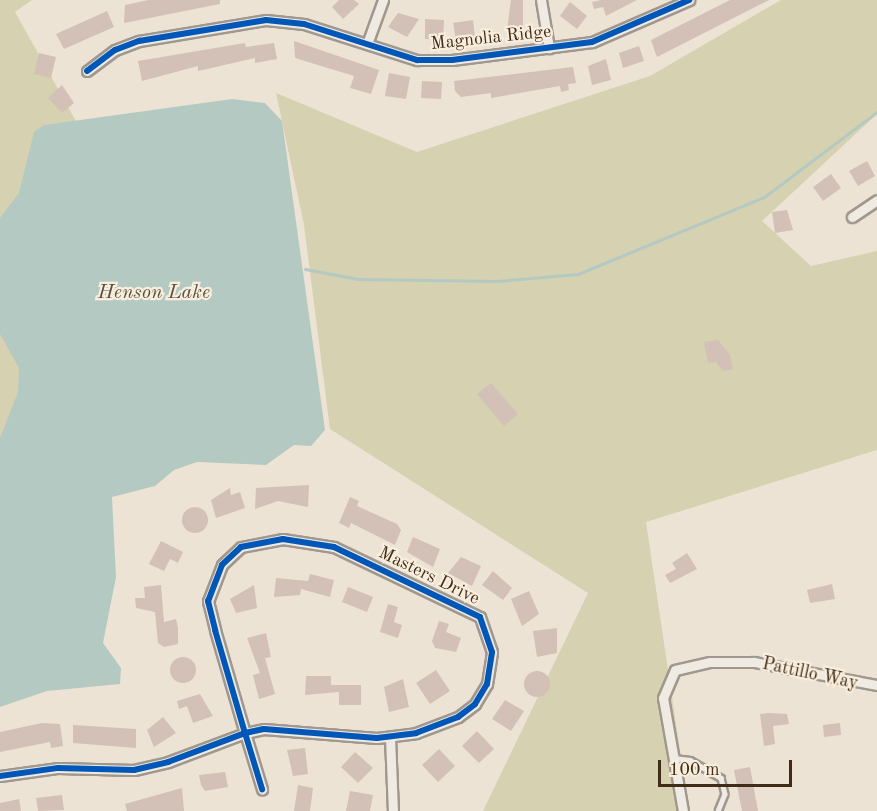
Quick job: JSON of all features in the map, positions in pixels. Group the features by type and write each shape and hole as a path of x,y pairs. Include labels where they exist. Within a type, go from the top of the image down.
{"street":[{"path":"367,44 383,0"},
{"name":"Magnolia Ridge","path":"541,0 549,48"},
{"name":"Magnolia Ridge","path":"87,71 115,50 140,41 266,20 304,24 417,60 549,48 633,29 689,0"},
{"path":"852,217 877,200"},
{"name":"Masters Drive","path":"0,776 58,768 134,770 245,734 295,728 390,737 437,725 475,704 490,671 489,635 480,617 334,547 283,538 242,547 210,586 215,630 245,734 262,789"},
{"name":"Pattillo Way","path":"683,811 664,686 684,666 766,663 877,686"},
{"path":"390,737 393,811"}],"lane":[{"path":"674,758 690,760 721,778 725,794 718,811"}],"shaded area":[{"path":"0,0 32,0 15,12 77,123 0,228"},
{"path":"781,0 877,0 877,114 762,221 811,266 877,251 877,450 646,522 689,811 483,811 588,593 330,429 304,225 276,93 417,152 650,76"},
{"path":"0,331 40,374 0,461"}],"water":[{"name":"Henson Lake","path":"232,99 265,103 282,121 325,430 311,446 294,445 266,465 197,462 174,470 155,486 112,497 116,577 103,643 121,668 120,684 47,691 0,707 0,438 18,392 19,368 0,334 0,218 19,193 34,132 44,125"}],"building":[{"path":"149,0 220,0 220,4 124,23 125,5"},
{"path":"339,0 354,0 359,4 343,19 332,7"},
{"path":"511,0 523,0 523,33 507,30"},
{"path":"637,0 606,16 603,7 594,9 592,2"},
{"path":"730,0 769,0 657,57 651,40"},
{"path":"570,2 587,16 577,29 560,16"},
{"path":"107,11 114,27 64,49 56,34"},
{"path":"398,13 419,19 407,37 388,27"},
{"path":"425,19 444,20 443,40 425,39"},
{"path":"473,20 475,37 456,40 453,23"},
{"path":"294,41 379,70 371,94 350,88 354,76 295,58"},
{"path":"245,43 246,47 274,43 277,59 255,63 255,58 198,71 198,66 142,81 138,61"},
{"path":"639,46 644,61 623,68 619,53"},
{"path":"39,53 56,57 51,78 34,74"},
{"path":"606,59 611,80 592,85 588,66"},
{"path":"573,67 576,83 568,84 569,90 561,92 560,86 491,98 491,93 461,97 455,91 454,81"},
{"path":"389,73 410,77 406,99 385,96"},
{"path":"422,81 442,82 441,99 421,98"},
{"path":"62,85 74,103 62,113 48,98"},
{"path":"867,161 875,176 858,186 849,171"},
{"path":"831,174 841,188 823,201 813,187"},
{"path":"787,210 793,230 775,233 772,212"},
{"path":"718,340 730,355 733,369 723,371 716,362 708,363 704,342"},
{"path":"491,383 518,414 504,426 477,394"},
{"path":"309,485 308,507 278,501 255,509 256,488"},
{"path":"230,488 231,495 240,492 245,508 216,518 211,500"},
{"path":"350,497 359,501 357,506 397,524 401,530 395,545 351,523 349,528 339,523"},
{"path":"195,507 204,511 208,520 204,529 195,533 186,529 182,520 186,511"},
{"path":"413,537 440,549 433,567 407,552"},
{"path":"161,541 183,552 178,563 170,559 164,571 149,564"},
{"path":"687,553 697,569 670,583 665,575 676,569 672,563"},
{"path":"461,557 481,566 472,586 448,573"},
{"path":"493,571 512,588 503,600 482,585"},
{"path":"310,574 334,580 330,597 301,589 300,595 274,597 276,578 308,581"},
{"path":"832,584 835,599 810,603 807,590"},
{"path":"161,585 164,622 176,619 178,628 178,644 164,647 158,643 155,612 136,608 135,598 145,598 144,587"},
{"path":"254,585 257,608 236,613 230,599"},
{"path":"348,587 373,597 367,612 342,602"},
{"path":"529,591 539,614 522,626 511,599"},
{"path":"388,604 398,607 394,622 402,625 398,638 380,632"},
{"path":"439,621 449,624 446,632 461,638 456,652 435,648 432,641"},
{"path":"557,628 557,653 537,657 533,631"},
{"path":"266,633 271,657 265,658 275,694 259,699 253,675 260,673 247,638"},
{"path":"183,657 192,661 196,670 192,679 183,683 174,679 170,670 174,661"},
{"path":"436,670 450,691 430,704 416,683"},
{"path":"537,671 546,675 550,684 546,693 537,697 528,693 524,684 528,675"},
{"path":"306,676 331,676 331,685 361,685 361,705 339,705 339,692 305,695"},
{"path":"403,679 409,707 389,712 384,687"},
{"path":"200,694 213,716 193,723 187,706 179,709 177,701"},
{"path":"505,700 524,711 511,731 492,719"},
{"path":"760,714 787,714 789,724 773,726 775,744 764,746"},
{"path":"163,717 176,733 154,747 147,730"},
{"path":"42,723 60,724 63,746 51,748 50,742 0,752 0,732"},
{"path":"840,723 841,735 824,737 823,725"},
{"path":"73,725 136,729 136,748 73,743"},
{"path":"477,731 494,749 479,763 462,746"},
{"path":"305,748 308,774 293,776 287,750"},
{"path":"439,749 455,766 438,782 422,765"},
{"path":"355,752 373,768 358,783 341,767"},
{"path":"750,767 758,811 742,811 734,770"},
{"path":"225,772 228,787 205,791 199,775"},
{"path":"298,785 313,788 310,811 294,811"},
{"path":"182,788 184,811 127,811 125,804"},
{"path":"350,791 373,795 370,811 346,811"},
{"path":"62,795 64,810 38,811 36,798"},
{"path":"19,799 21,811 0,811 0,803"}],"waterway":[{"path":"305,269 358,279 497,281 578,274 764,197 877,112"}],"cycle path":[{"path":"87,71 115,50 139,41 266,20 304,24 417,60 452,60 592,42 689,0"},
{"path":"0,776 58,768 134,770 168,762 245,733 264,729 377,738 416,733 458,717 475,704 487,684 492,652 480,617 334,547 283,539 241,547 222,565 208,601 215,630 245,733 262,789"}]}
